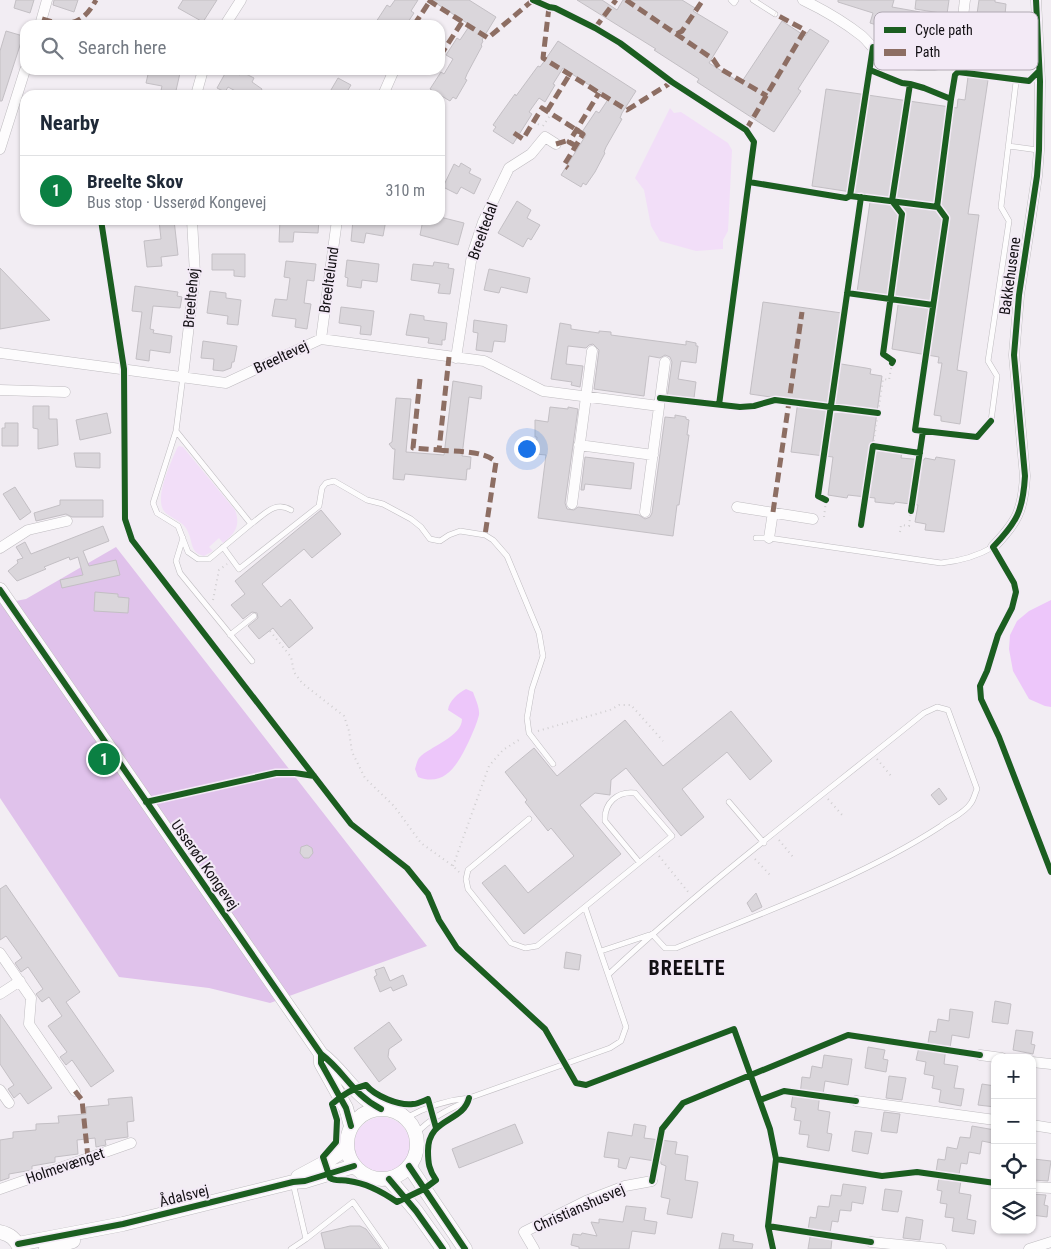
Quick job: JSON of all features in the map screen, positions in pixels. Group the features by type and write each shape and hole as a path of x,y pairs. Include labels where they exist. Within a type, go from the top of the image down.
{"main road":[{"name":"Usserød Kongevej","path":"0,590 321,1054 331,1062 363,1098 381,1109"},
{"name":"Usserød Kongevej","path":"321,1054 321,1063 346,1108 351,1126"},
{"path":"381,1109 398,1113 406,1118 416,1134 417,1145 415,1156 409,1166 400,1174 390,1179 374,1179 359,1172 349,1158 346,1149 347,1137 351,1126 359,1117 369,1111 381,1109"},
{"name":"Ådalsvej","path":"292,1182 346,1149"},
{"name":"Ådalsvej","path":"19,1246 122,1224 292,1182 305,1181 354,1166"},
{"path":"409,1166 465,1249"},
{"path":"390,1179 443,1249"},
{"name":"Ådalsvej","path":"46,1249 113,1230 122,1224"},
{"path":"0,1232 8,1234 19,1246"}],"street":[{"path":"41,20 48,0"},
{"path":"228,20 241,0"},
{"path":"803,0 824,10 845,24 864,37 874,48"},
{"name":"Bakkehusene","path":"993,547 1008,532 1019,515 1024,496 1025,476 1014,355 1019,295 1037,176 1039,150 1040,81 1038,40"},
{"path":"0,149 23,75"},
{"path":"197,90 202,75"},
{"path":"384,90 392,75"},
{"name":"Breeltedal","path":"456,358 472,255 487,213 509,168 531,154 545,137 556,144"},
{"name":"Breeltehøj","path":"183,376 195,274 192,225"},
{"name":"Breeltelund","path":"321,339 336,225"},
{"name":"Breeltevej","path":"0,353 226,383 321,339 484,361 544,391 659,406"},
{"path":"572,504 592,351"},
{"path":"645,512 665,362"},
{"path":"0,390 65,392"},
{"path":"579,445 653,455"},
{"path":"737,507 813,519"},
{"path":"768,538 773,512"},
{"path":"0,548 28,530 67,521"},
{"path":"0,953 31,998 29,1024 75,1091"},
{"path":"0,994 20,981"},
{"path":"980,1055 991,1056"},
{"path":"1036,1062 1051,1064"},
{"path":"0,1090 9,1103"},
{"path":"856,1101 991,1119"},
{"path":"1036,1126 1051,1128"},
{"name":"Holmevænget","path":"0,1188 131,1143"},
{"name":"Christianshusvej","path":"534,1249 524,1232 586,1201 625,1186 652,1181"},
{"path":"1036,1187 1051,1188"},
{"path":"871,1242 941,1249"},
{"path":"1029,1249 1051,1242"}],"lane":[{"path":"731,0 734,3 736,0"},
{"path":"753,0 775,14"},
{"name":"Bakkehusene","path":"991,421 997,376 988,361 1009,221 1001,207 1016,82"},
{"path":"1008,146 1039,150"},
{"name":"Bakkehusene","path":"999,291 1019,295"},
{"path":"183,376 176,431 153,503 158,513 178,526 188,552 198,559 209,559 272,508 285,506 291,510"},
{"path":"176,431 251,524"},
{"path":"224,547 239,569 319,506 322,488 326,482 334,482 367,500 383,504 411,519 421,526 430,540 440,541 449,535 460,532 485,535 493,540 507,556 539,633 543,656 532,690 527,718 529,733 553,764"},
{"path":"183,538 176,561 180,574 252,662"},
{"name":"Bakkehusene","path":"756,538 768,538 941,563 958,562 976,556 993,547"},
{"path":"230,635 254,616"},
{"path":"609,974 652,934 694,898 924,712 937,707 948,710 977,789 971,803 962,811 910,846 879,862 789,902 676,948 665,948 652,934"},
{"path":"529,819 468,870 466,879 468,888 511,943 525,948 537,946 672,836 635,793 628,792 620,794 608,804 605,821 639,862"},
{"path":"729,802 764,842"},
{"path":"406,1118 437,1104 469,1098 610,1048 621,1041 626,1027 584,907"},
{"path":"601,952 652,934"},
{"path":"416,1134 429,1122 469,1098"},
{"path":"292,1182 306,1239"},
{"path":"291,1249 352,1202 386,1249"}],"path":[{"path":"543,127 551,114"},
{"path":"873,446 883,379 889,380 892,363"},
{"path":"824,513 826,500"},
{"path":"900,532 901,525 909,526 911,511"},
{"path":"213,603 219,570 233,560"},
{"path":"270,631 291,657 294,672 302,683 344,716 349,731 352,752 365,778 394,806 421,843 453,866 466,879"},
{"path":"873,754 892,777"},
{"path":"824,794 843,816"},
{"path":"774,834 793,857"},
{"path":"655,850 694,898"},
{"path":"750,854 770,875"}],"shaded area":[{"path":"670,108 674,113 681,112 728,143 732,150 728,231 723,240 723,249 696,251 660,241 651,226 644,190 635,178"},
{"path":"179,446 183,447 235,510 237,516 236,529 231,536 223,543 219,538 209,547 213,551 204,556 199,555 194,550 184,526 167,514 163,509 161,501 164,482"},
{"path":"116,547 427,946 270,1003 209,988 119,977 0,798 0,604 26,599"},
{"path":"1051,600 1051,707 1029,699 1013,671 1009,649 1010,635 1017,621 1029,611"},
{"path":"466,689 473,692 479,715 461,757 456,765 444,776 436,779 418,777 415,769 419,758 451,736 461,725 462,719 448,710 454,698"},
{"path":"377,1117 387,1117 402,1125 408,1134 410,1145 408,1156 402,1165 387,1173 377,1173 366,1168 359,1161 354,1150 354,1140 359,1129 366,1122"}],"building":[{"path":"16,0 34,0 30,13 14,8"},
{"path":"54,0 78,0 74,12 53,5"},
{"path":"183,0 217,0 204,20 199,20 178,8"},
{"path":"395,0 418,0 411,11 414,13 409,20 377,20 387,5 390,7"},
{"path":"431,0 469,0 496,17 482,40 482,46 465,79 467,80 456,99 453,97 450,101 445,98 445,90 430,89 439,75 445,75 453,59 446,55 457,38 460,40 470,25"},
{"path":"577,0 602,0 617,10 623,0 682,0 695,8 693,11 728,32 709,63 741,83 782,21 805,36 810,29 829,41 798,89 801,91 774,132 697,82 699,79 654,50 656,49"},
{"path":"838,0 894,0 892,7 920,12 874,12 874,24 870,23 873,13 838,2"},
{"path":"916,0 949,0 947,12 915,9"},
{"path":"979,0 995,0 995,2 1006,4 1005,12 977,12"},
{"path":"6,31 20,35 20,45 2,101 0,101 0,51"},
{"path":"558,41 636,91 622,113 620,118 622,119 606,147 605,153 595,172 586,185 583,183 581,187 561,175 586,135 582,132 596,111 599,113 609,98 563,68 545,102 539,98 529,112 532,114 513,144 493,131 496,127 493,125 515,94 516,96 538,66 540,67"},
{"path":"148,75 180,75 176,90 161,90 162,86 146,83"},
{"path":"224,75 248,75 254,78 252,82 262,89 234,90 228,87 226,90 221,90 217,88"},
{"path":"968,77 988,80 968,214 979,215 957,370 967,372 960,424 941,421 941,416 934,415 942,363 938,363 939,357 892,349 899,298 857,292 871,195 812,186 826,89 957,108 958,99 965,100"},
{"path":"338,78 351,85 348,90 331,90"},
{"path":"461,163 471,169 469,173 481,179 474,194 461,187 457,194 445,188 445,183 454,164 459,167"},
{"path":"517,201 531,210 527,218 540,225 531,240 528,238 523,247 498,233"},
{"path":"445,218 464,223 458,245 420,235 422,225 445,225"},
{"path":"160,225 175,225 178,255 161,257 162,266 147,267 144,241 161,239"},
{"path":"280,225 319,225 318,233 294,232 293,242 279,242"},
{"path":"353,225 385,225 383,236 366,233 364,243 351,241"},
{"path":"212,254 245,254 245,277 234,276 234,270 212,270"},
{"path":"347,260 379,264 377,282 362,280 361,288 347,286 348,278 345,277"},
{"path":"286,261 316,264 314,281 307,280 304,303 311,304 307,329 295,327 296,319 272,316 275,299 287,300 290,278 284,277"},
{"path":"434,262 449,264 448,268 454,269 450,294 438,293 440,284 411,280 413,264 433,266"},
{"path":"0,268 50,320 0,329"},
{"path":"489,269 530,278 527,293 501,287 499,293 484,290"},
{"path":"135,286 178,292 177,296 182,297 180,308 153,306 150,329 154,330 153,333 172,336 170,353 150,350 149,361 136,359 142,312 132,311"},
{"path":"210,291 226,293 226,298 241,300 238,325 227,324 228,316 207,313"},
{"path":"763,302 842,313 835,363 871,369 870,374 882,376 872,448 902,452 901,458 935,460 936,457 955,460 944,532 925,530 926,524 915,522 918,505 875,502 875,498 848,495 847,498 828,495 833,457 791,452 798,401 750,394"},
{"path":"341,307 374,311 371,335 360,334 361,326 339,323"},
{"path":"410,314 424,316 424,320 447,323 445,340 442,340 442,345 428,343 429,338 406,335"},
{"path":"474,320 507,325 505,342 494,341 492,352 476,350 478,333 473,332"},
{"path":"560,323 571,325 571,329 599,333 599,331 611,332 611,335 686,345 686,341 696,343 696,346 698,346 696,363 681,361 678,379 696,382 694,398 676,396 676,399 667,398 672,362 670,357 665,355 660,358 649,356 644,396 594,389 599,350 593,344 586,348 568,346 566,364 583,366 580,387 571,385 572,382 551,379"},
{"path":"203,341 237,346 231,368 223,371 213,370 214,359 201,358"},
{"path":"453,381 482,386 481,399 469,397 462,456 471,457 470,469 467,469 466,480 405,474 404,480 393,479 395,449 389,444 392,442 396,398 411,399 406,452 444,455"},
{"path":"33,406 49,406 49,419 57,419 58,445 38,449 38,429 33,428"},
{"path":"550,407 578,409 565,503 567,509 574,510 578,507 639,515 645,519 650,517 652,513 665,417 675,418 675,415 686,417 689,420 687,435 689,435 673,536 538,518 546,455 535,454 537,437 535,437 535,420 548,422"},
{"path":"107,413 111,433 80,440 76,420"},
{"path":"5,423 18,423 18,446 2,446 2,428 5,428"},
{"path":"74,453 100,453 100,468 76,467"},
{"path":"585,457 634,463 631,489 585,484 584,490 581,490"},
{"path":"15,487 31,512 20,520 3,494"},
{"path":"60,500 103,500 103,517 72,517 66,514 36,521 34,513 60,505"},
{"path":"321,510 341,534 312,558 304,549 262,584 281,607 290,599 313,628 289,648 273,628 259,639 248,626 258,618 257,613 252,612 243,619 231,605 245,594 235,581"},
{"path":"103,526 109,541 83,551 89,566 116,560 120,575 62,588 60,580 83,575 78,557 70,560 69,557 17,581 8,571 18,563 17,560 23,558 16,547 25,542 31,554"},
{"path":"95,592 118,594 118,597 129,598 128,613 94,611"},
{"path":"731,711 772,761 750,780 727,752 682,789 704,817 681,836 626,768 611,780 610,795 595,793 580,805 621,854 524,934 482,883 505,865 528,893 574,856 551,828 548,831 525,802 527,800 505,772 534,748 557,776 625,720 663,766"},
{"path":"939,788 947,799 939,805 931,795"},
{"path":"307,845 312,848 313,853 309,858 304,858 300,853 301,847"},
{"path":"6,885 80,992 66,1002 114,1071 91,1087 72,1060 66,1065 60,1057 67,1052 48,1026 62,1016 49,997 42,1002 36,994 43,989 28,967 21,972 15,963 22,958 6,936 0,940 0,889"},
{"path":"756,893 762,907 752,912 747,903"},
{"path":"566,952 581,955 579,970 564,968"},
{"path":"384,967 390,981 403,975 407,985 393,991 391,987 380,992 374,977 377,975 375,970"},
{"path":"995,1001 1011,1004 1008,1024 992,1022"},
{"path":"950,1009 973,1012 969,1038 952,1035 950,1048 946,1047 944,1064 958,1066 954,1088 964,1089 961,1106 939,1102 941,1090 932,1088 934,1076 924,1074 926,1062 916,1060 919,1047 927,1049 930,1031 936,1032 938,1019 949,1021"},
{"path":"0,1014 52,1088 28,1104 20,1093 14,1098 8,1089 14,1085 0,1064"},
{"path":"389,1022 402,1040 389,1049 388,1057 396,1069 379,1082 354,1048"},
{"path":"1016,1030 1033,1032 1031,1044 1035,1045 1033,1054 1013,1050"},
{"path":"868,1047 885,1050 883,1059 888,1060 886,1072 865,1068"},
{"path":"824,1055 852,1059 848,1085 825,1081 823,1094 820,1093 818,1110 830,1112 827,1133 832,1134 829,1151 807,1147 809,1135 799,1134 801,1121 794,1120 796,1108 791,1107 793,1094 800,1095 802,1077 810,1078 812,1066 822,1068"},
{"path":"889,1076 906,1078 902,1100 886,1098"},
{"path":"982,1084 991,1085 991,1107 978,1105"},
{"path":"132,1097 134,1121 127,1122 128,1137 105,1140 106,1145 96,1147 95,1138 77,1140 78,1154 55,1157 55,1162 32,1166 32,1170 9,1174 9,1178 0,1181 0,1140 13,1138 13,1132 36,1130 36,1124 59,1123 58,1116 86,1114 86,1107 109,1105 108,1099"},
{"path":"884,1112 900,1114 897,1133 881,1131"},
{"path":"515,1124 523,1143 459,1168 452,1149"},
{"path":"634,1124 646,1126 644,1138 677,1142 675,1154 688,1156 685,1180 698,1182 692,1218 667,1214 670,1199 661,1197 666,1166 661,1164 661,1162 630,1157 626,1169 618,1167 619,1159 604,1157 608,1132 632,1136"},
{"path":"972,1126 991,1129 991,1143 982,1141 980,1154 969,1152 967,1164 961,1163 958,1180 961,1181 959,1193 971,1195 967,1219 976,1221 974,1234 952,1231 954,1218 945,1217 947,1204 940,1203 942,1191 937,1190 940,1172 936,1172 938,1159 945,1160 947,1147 957,1149 960,1137 970,1138"},
{"path":"855,1131 872,1133 868,1154 852,1151"},
{"path":"1036,1159 1051,1161 1048,1181 1036,1180"},
{"path":"843,1184 866,1187 863,1204 852,1202 851,1211 840,1210 838,1222 832,1221 829,1239 832,1239 831,1249 808,1249 811,1231 808,1230 810,1217 816,1218 818,1206 829,1207 831,1195 841,1196"},
{"path":"885,1189 902,1191 898,1212 882,1210"},
{"path":"1036,1194 1046,1195 1044,1205 1048,1206 1047,1217 1036,1216"},
{"path":"626,1206 646,1208 644,1220 657,1222 655,1234 632,1231 629,1249 579,1249 579,1247 571,1245 573,1234 581,1235 582,1233 597,1236 591,1222 599,1223 599,1219 623,1222"},
{"path":"906,1217 923,1220 920,1240 903,1238"},
{"path":"350,1226 360,1226 366,1229 381,1249 325,1249 321,1233"},
{"path":"722,1233 734,1235 733,1241 753,1244 752,1249 719,1249"}],"marked path":[{"path":"79,20 91,9 96,0"},
{"path":"428,0 488,38 533,0"},
{"path":"595,28 616,0"},
{"path":"626,0 713,59 719,68 767,96"},
{"path":"677,34 682,31 703,0"},
{"path":"417,20 430,1"},
{"path":"549,7 543,58 627,110 672,82"},
{"path":"746,130 805,30 775,14"},
{"path":"445,48 462,22"},
{"path":"547,111 570,74"},
{"path":"576,146 569,142 599,93"},
{"path":"514,133 523,139 542,108 583,134 564,165 568,168"},
{"path":"556,144 569,142"},
{"path":"773,512 802,312"},
{"path":"420,379 413,448 439,450 449,357"},
{"path":"439,450 477,453 496,462 485,535"},
{"path":"75,1091 82,1100 88,1158"}],"cycle path":[{"path":"533,0 555,8 620,43 672,82 746,130 754,142 719,405"},
{"path":"1036,0 1037,12"},
{"path":"1038,40 1040,81 1039,150 1037,176 1019,295 1014,355 1025,476 1023,498 1017,515 1008,530 993,547 1014,583 1016,592 1012,608 998,635 987,671 980,686 981,699 999,737 1051,872"},
{"path":"873,47 850,196 938,207 946,218 915,430 977,437 991,421"},
{"path":"870,70 902,83 910,84 892,201 902,214 883,354 893,361 892,363"},
{"path":"910,84 951,99 955,75 958,72 1029,81 1039,71"},
{"path":"937,207 951,99"},
{"path":"749,182 846,198 850,196"},
{"path":"826,500 818,496 861,197"},
{"path":"102,225 124,369 125,519 132,540 351,824 407,868 428,894 439,920 457,948 545,1029 576,1083 586,1085 734,1029 770,1129 776,1159 768,1226 773,1249"},
{"path":"847,293 933,305"},
{"path":"660,398 740,407 754,406 775,400 878,413"},
{"path":"911,511 923,431"},
{"path":"861,525 873,446 920,453"},
{"path":"0,590 321,1054 363,1097 381,1109"},
{"path":"146,802 276,773 314,776"},
{"path":"652,1181 662,1129 683,1103 848,1035 980,1055"},
{"path":"321,1054 321,1063 346,1108 351,1126"},
{"path":"436,1128 428,1099 417,1104 407,1104 394,1102 381,1096 366,1085 352,1090 332,1104 337,1120 336,1142 323,1157 330,1178 368,1186 397,1202 424,1189 436,1180 429,1163 428,1151 430,1140 439,1126 466,1106 469,1098"},
{"path":"760,1100 784,1091 856,1101"},
{"path":"776,1159 882,1176 917,1172 991,1182"},
{"path":"18,1244 123,1224 293,1182 305,1181 354,1166"},
{"path":"409,1166 465,1249"},
{"path":"389,1179 416,1211 443,1249"},
{"path":"768,1226 871,1242"}],"place":[{"name":"Breelte Skov","path":"104,759"}],"district":[{"name":"BREELTE","path":"687,968"}]}
